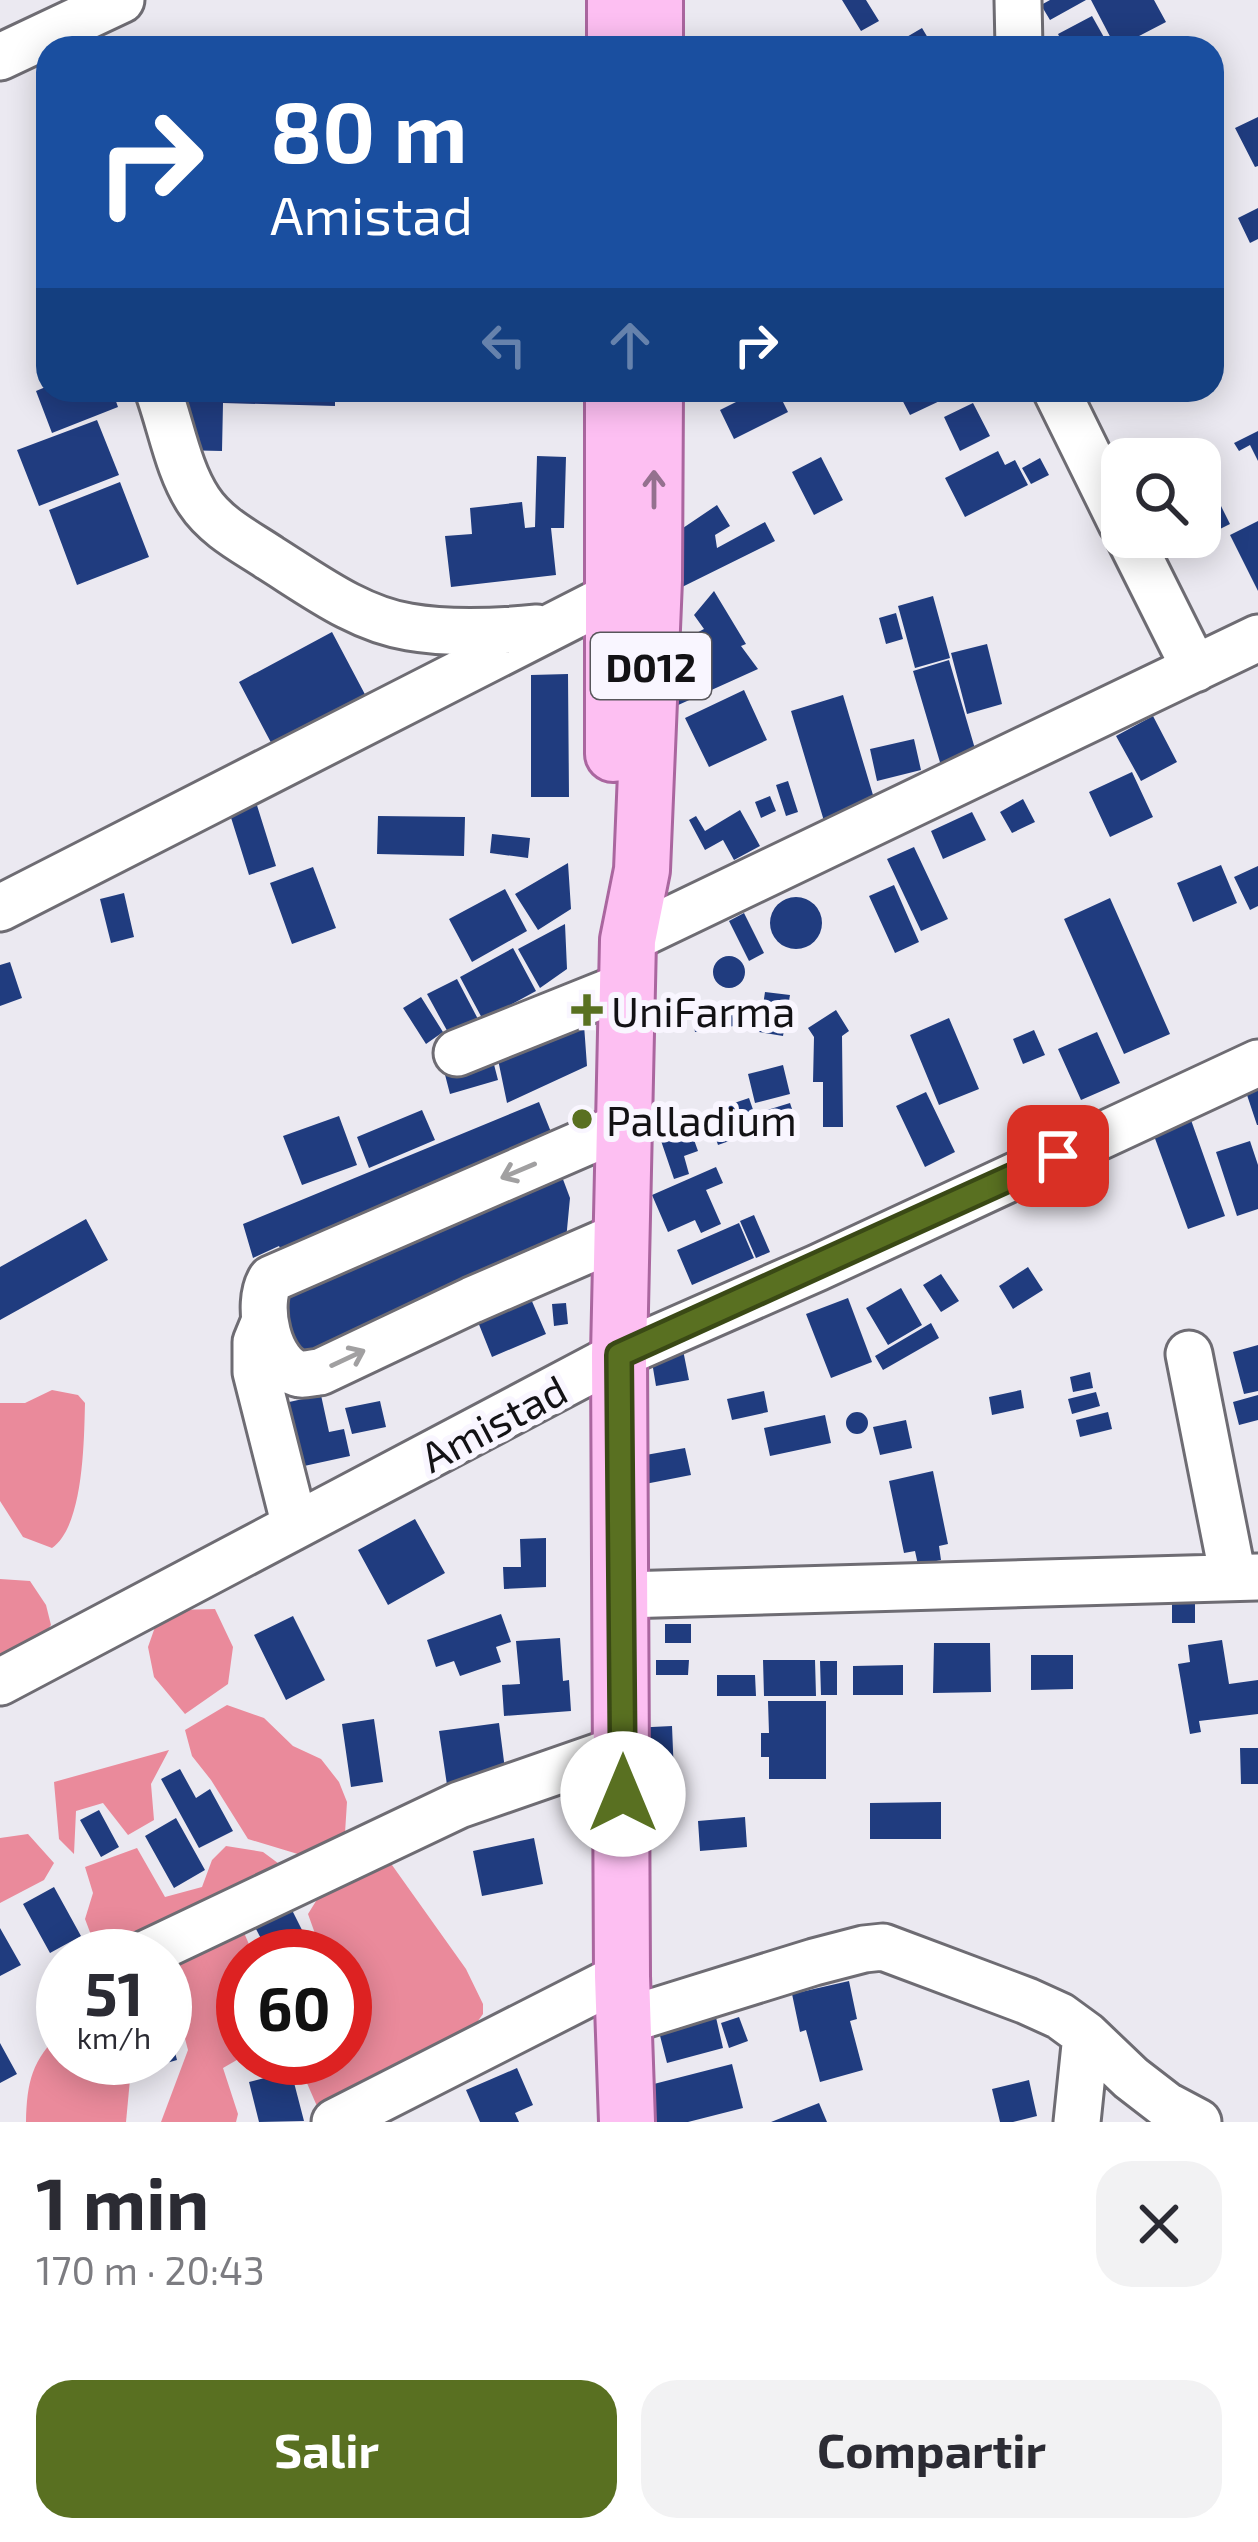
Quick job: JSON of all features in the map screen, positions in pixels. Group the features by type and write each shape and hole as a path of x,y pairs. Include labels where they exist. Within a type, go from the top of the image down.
{"main road":[{"path":"615,0 615,36"},
{"path":"655,0 655,36"},
{"name":"D012","path":"614,402 633,588"},
{"name":"D012","path":"627,2122 619,1355 628,963 614,879 633,588 654,402"}],"street":[{"path":"45,36 121,0"},
{"path":"1018,0 1019,36"},
{"path":"0,57 36,40"},
{"path":"162,402 198,501 225,529 334,599 407,627 510,631 551,627"},
{"path":"1062,402 1101,481"},
{"path":"1140,558 1196,669"},
{"path":"0,908 633,588"},
{"path":"457,1053 1258,638"},
{"name":"Amistad","path":"0,1682 619,1355 1258,1063"},
{"path":"622,1235 320,1372 301,1375 287,1367 264,1323 263,1291 271,1279 625,1125"},
{"path":"264,1323 256,1342 256,1372 295,1526"},
{"path":"622,1595 1245,1577 1189,1354"},
{"path":"192,1932 459,1805 623,1748"},
{"path":"335,2122 623,1998 883,1947 1060,2016 1166,2105 1198,2122"},
{"path":"1077,2122 1087,2035"}],"shaded area":[{"path":"52,1390 78,1395 85,1403 76,1502 63,1537 52,1548 23,1537 0,1501 0,1403 25,1403"},
{"path":"0,1579 30,1581 46,1605 51,1625 32,1651 0,1666"},
{"path":"215,1609 233,1647 228,1684 185,1714 154,1677 148,1647 155,1627 175,1610"},
{"path":"227,1705 264,1718 293,1746 321,1759 347,1802 345,1833 339,1842 311,1858 248,1839 192,1756 185,1730"},
{"path":"169,1750 151,1784 154,1820 128,1835 103,1803 76,1811 74,1854 59,1839 54,1782"},
{"path":"28,1834 54,1863 44,1880 0,1903 0,1838"},
{"path":"226,1846 263,1852 286,1869 180,1929 89,1929 85,1919 93,1893 85,1867 137,1848 165,1897 202,1887 212,1860"},
{"path":"387,1858 466,1969 483,2014 465,2039 320,2113 308,2085 372,2085 372,1929 313,1929 308,1914 334,1872"},
{"path":"216,1937 216,2085 229,2085 236,2122 161,2122 175,2085 192,2085 192,1946"},
{"path":"36,2066 36,2085 129,2085 126,2122 26,2122"}],"building":[{"path":"842,0 866,0 879,21 861,31"},
{"path":"1050,0 1086,0 1050,20 1041,5"},
{"path":"1091,0 1154,0 1166,22 1139,36 1110,36"},
{"path":"1092,16 1103,36 1059,36"},
{"path":"1258,117 1258,166 1255,167 1235,128"},
{"path":"1258,208 1258,239 1250,243 1238,218"},
{"path":"40,402 116,402 118,407 52,433"},
{"path":"178,402 335,402 335,406 223,403 222,451 177,450"},
{"path":"736,402 783,402 788,412 734,439 720,410"},
{"path":"903,402 938,402 910,415"},
{"path":"973,403 990,436 960,451 944,417"},
{"path":"97,420 119,475 39,506 17,450"},
{"path":"1258,431 1258,461 1250,445 1239,451 1234,443"},
{"path":"998,451 1005,465 1015,460 1028,485 965,517 945,478"},
{"path":"537,456 566,457 564,528 551,528 556,575 451,587 445,536 472,534 470,508 522,502 525,528 535,527"},
{"path":"821,457 843,500 814,515 792,472"},
{"path":"1040,458 1049,475 1031,484 1022,468"},
{"path":"120,482 149,557 77,585 49,510"},
{"path":"717,505 730,526 715,535 717,548 765,522 775,541 676,590 673,528 683,528"},
{"path":"1221,506 1230,524 1221,528"},
{"path":"1258,521 1258,591 1230,535"},
{"path":"714,591 758,669 676,706 672,646 704,629 694,615"},
{"path":"933,596 950,658 915,668 898,606"},
{"path":"896,613 903,639 886,644 879,618"},
{"path":"332,632 369,702 276,752 239,682"},
{"path":"987,644 1002,704 967,714 951,653"},
{"path":"949,660 978,759 942,769 913,671"},
{"path":"568,674 569,797 531,797 531,675"},
{"path":"744,690 767,740 709,767 685,718"},
{"path":"843,695 876,805 824,821 791,711"},
{"path":"1153,716 1177,762 1141,781 1116,736"},
{"path":"914,739 921,770 877,781 870,749"},
{"path":"1132,772 1153,817 1110,837 1089,792"},
{"path":"788,781 798,812 786,816 776,785"},
{"path":"770,796 776,811 761,818 755,802"},
{"path":"255,799 276,866 249,875 228,808"},
{"path":"1023,799 1035,822 1012,833 1000,812"},
{"path":"740,810 760,846 734,860 723,840 705,850 689,820 696,816 705,831"},
{"path":"972,812 986,840 943,859 931,831"},
{"path":"378,816 465,817 464,856 377,854"},
{"path":"492,834 530,838 528,858 490,853"},
{"path":"914,847 948,919 921,931 887,859"},
{"path":"568,863 571,909 538,930 515,894"},
{"path":"1221,865 1237,903 1193,922 1177,883"},
{"path":"1258,866 1258,906 1250,910 1234,877"},
{"path":"313,867 336,928 292,944 270,883"},
{"path":"894,885 919,942 895,953 869,896"},
{"path":"505,889 527,931 472,962 449,919"},
{"path":"124,893 134,937 111,943 100,899"},
{"path":"796,897 814,905 822,923 814,941 796,949 778,941 770,923 778,905"},
{"path":"1110,898 1170,1034 1124,1054 1064,919"},
{"path":"744,913 764,953 749,961 729,921"},
{"path":"565,924 567,969 540,988 518,949"},
{"path":"513,948 536,991 483,1020 460,977"},
{"path":"729,956 740,961 745,972 740,983 729,988 718,983 713,972 718,961"},
{"path":"10,962 22,998 0,1006 0,965"},
{"path":"457,979 479,1021 450,1036 427,994"},
{"path":"765,992 790,995 783,1036 759,1032"},
{"path":"421,997 443,1032 426,1044 403,1008"},
{"path":"731,1004 734,1026 695,1032 692,1009"},
{"path":"836,1010 849,1031 842,1036 843,1127 823,1127 823,1082 813,1082 814,1037 808,1028"},
{"path":"583,1011 587,1066 507,1103 496,1050"},
{"path":"949,1018 979,1089 939,1105 910,1035"},
{"path":"1034,1030 1045,1055 1023,1064 1013,1039"},
{"path":"1097,1032 1120,1083 1081,1100 1058,1049"},
{"path":"490,1049 498,1080 450,1094 442,1063"},
{"path":"783,1065 790,1094 755,1103 748,1074"},
{"path":"1258,1082 1258,1125 1257,1125 1244,1086"},
{"path":"926,1092 955,1152 925,1167 896,1106"},
{"path":"749,1098 760,1130 718,1145 713,1130 693,1137 698,1151 684,1156 689,1174 674,1179 657,1129"},
{"path":"539,1102 551,1132 286,1260 279,1246 253,1258 243,1224"},
{"path":"790,1103 799,1130 773,1139 764,1111"},
{"path":"422,1110 435,1140 369,1168 357,1137"},
{"path":"339,1116 357,1165 302,1185 283,1136"},
{"path":"1191,1120 1225,1216 1188,1229 1153,1133"},
{"path":"1250,1141 1258,1165 1258,1209 1237,1216 1216,1152"},
{"path":"555,1158 570,1198 566,1240 303,1365 269,1288"},
{"path":"716,1167 723,1183 706,1190 721,1224 701,1233 695,1220 668,1232 652,1195"},
{"path":"754,1215 770,1252 756,1258 740,1221"},
{"path":"86,1219 108,1260 0,1320 0,1267"},
{"path":"739,1223 754,1258 692,1285 677,1250"},
{"path":"1028,1267 1043,1290 1013,1309 999,1286"},
{"path":"941,1274 959,1301 941,1312 923,1285"},
{"path":"901,1288 922,1325 888,1345 866,1308"},
{"path":"848,1298 872,1362 831,1378 806,1314"},
{"path":"531,1299 546,1334 492,1357 478,1322"},
{"path":"566,1303 568,1324 554,1326 552,1304"},
{"path":"931,1323 939,1338 883,1370 875,1356"},
{"path":"1258,1345 1258,1391 1244,1394 1233,1352"},
{"path":"683,1350 689,1380 656,1386 651,1356"},
{"path":"1090,1372 1093,1388 1073,1392 1070,1377"},
{"path":"1021,1390 1024,1408 992,1415 989,1397"},
{"path":"764,1391 768,1412 732,1420 727,1399"},
{"path":"1096,1392 1100,1406 1072,1414 1068,1399"},
{"path":"321,1395 329,1432 344,1429 350,1456 295,1468 280,1404"},
{"path":"1258,1395 1258,1420 1239,1425 1233,1402"},
{"path":"380,1401 386,1427 352,1434 345,1408"},
{"path":"857,1412 868,1423 857,1434 846,1423"},
{"path":"1108,1412 1112,1429 1080,1437 1076,1420"},
{"path":"825,1415 831,1443 770,1456 764,1428"},
{"path":"906,1420 912,1448 880,1455 873,1427"},
{"path":"685,1448 691,1475 645,1484 640,1456"},
{"path":"933,1471 948,1544 939,1546 941,1560 918,1565 915,1551 904,1553 889,1481"},
{"path":"415,1519 445,1573 388,1605 358,1550"},
{"path":"546,1538 546,1587 504,1589 503,1567 521,1567 520,1539"},
{"path":"1172,1603 1195,1603 1195,1623 1172,1623"},
{"path":"501,1614 511,1642 496,1647 501,1662 460,1676 454,1661 436,1667 427,1640"},
{"path":"293,1616 325,1680 286,1700 254,1635"},
{"path":"665,1624 691,1624 691,1643 665,1643"},
{"path":"560,1638 571,1711 504,1716 502,1685 520,1684 516,1641"},
{"path":"1222,1640 1229,1684 1258,1680 1258,1714 1199,1721 1201,1732 1190,1734 1178,1664 1190,1662 1188,1645"},
{"path":"934,1643 990,1643 991,1692 933,1693"},
{"path":"1031,1655 1073,1655 1073,1689 1031,1690"},
{"path":"656,1660 689,1660 688,1675 656,1675"},
{"path":"763,1660 815,1660 816,1696 764,1696"},
{"path":"820,1661 837,1661 837,1695 821,1695"},
{"path":"903,1665 903,1695 853,1695 853,1666"},
{"path":"717,1675 755,1675 756,1696 717,1696"},
{"path":"768,1701 826,1701 826,1779 769,1779 769,1757 761,1757 761,1733 769,1733"},
{"path":"374,1719 383,1782 351,1787 342,1724"},
{"path":"499,1723 506,1777 447,1785 439,1731"},
{"path":"672,1726 674,1775 635,1777 632,1728"},
{"path":"1240,1748 1258,1748 1258,1784 1241,1784"},
{"path":"180,1769 196,1798 210,1789 233,1831 199,1848 161,1779"},
{"path":"941,1802 941,1839 870,1839 870,1803"},
{"path":"99,1810 119,1847 101,1857 80,1820"},
{"path":"745,1817 747,1847 700,1851 698,1821"},
{"path":"176,1818 205,1870 174,1888 145,1836"},
{"path":"534,1838 543,1884 482,1896 473,1851"},
{"path":"54,1887 77,1929 37,1929 23,1904"},
{"path":"292,1910 302,1929 256,1929"},
{"path":"0,1928 21,1965 0,1976"},
{"path":"849,1981 857,2019 850,2021 863,2070 820,2082 806,2030 800,2032 792,1994"},
{"path":"715,2013 723,2048 667,2063 658,2028"},
{"path":"739,2017 748,2041 729,2048 721,2023"},
{"path":"0,2043 17,2074 0,2083"},
{"path":"732,2064 743,2108 688,2122 655,2122 646,2086"},
{"path":"517,2068 533,2105 515,2113 519,2122 480,2122 466,2090"},
{"path":"1029,2080 1037,2116 1000,2122 992,2089"},
{"path":"250,2085 295,2085 304,2121 259,2122"},
{"path":"819,2103 827,2122 771,2122"}],"place":[{"name":"UniFarma","path":"587,1010"},
{"name":"Palladium","path":"582,1119"}],"route":[{"path":"623,1794 619,1355 1058,1156"}]}
